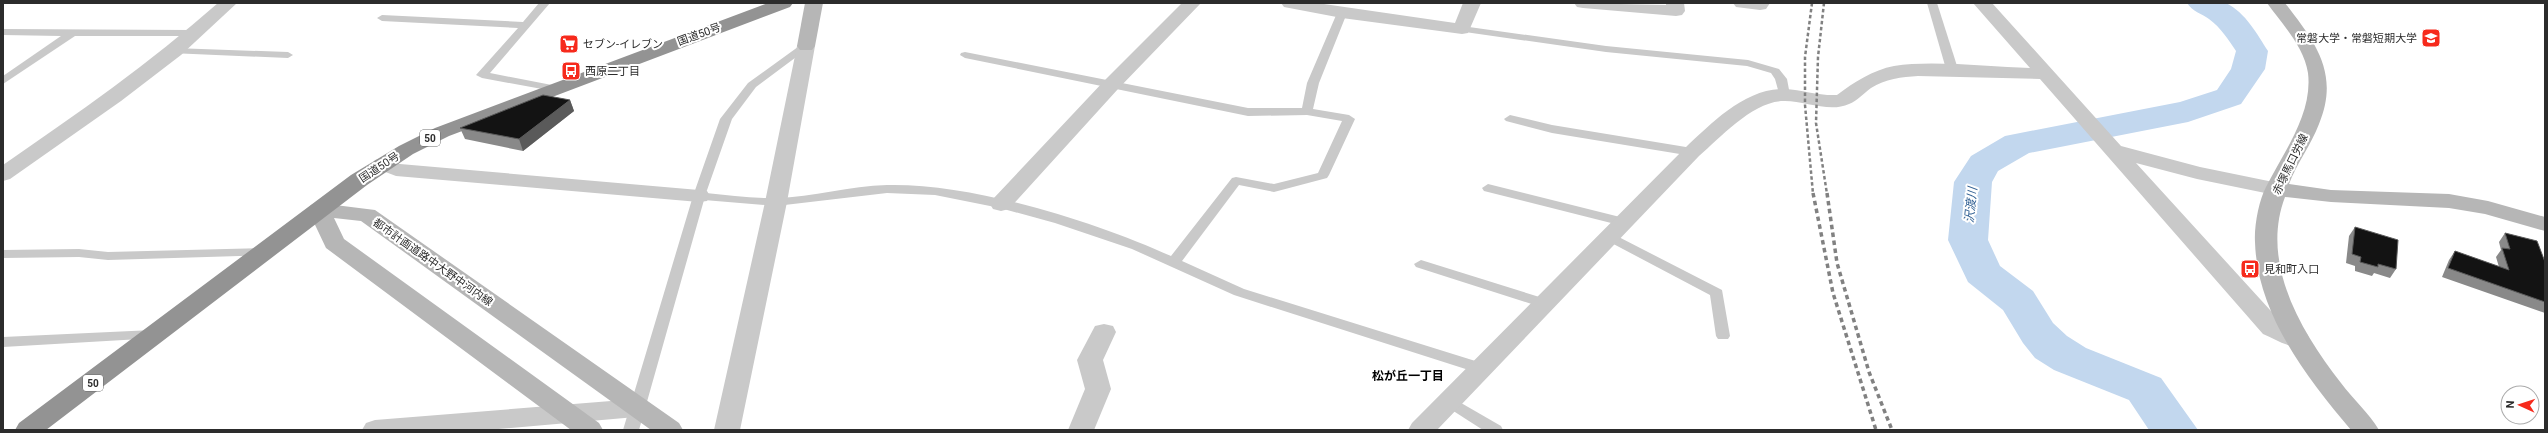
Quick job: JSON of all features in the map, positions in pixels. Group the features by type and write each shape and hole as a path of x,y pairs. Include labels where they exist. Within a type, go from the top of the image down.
{"highway":[{"name":"国道50号","path":"28,430 382,164 442,132 553,88 784,3"}],"street":[{"path":"3,176 174,51 191,33 228,3"},
{"path":"727,430 776,202 814,3"},
{"path":"1001,204 1111,85 1192,3"},
{"path":"1290,3 1342,13 1462,29 1472,3"},
{"path":"1584,3 1625,5 1676,11 1675,3"},
{"path":"1742,3 1760,5 1761,3"},
{"path":"1982,3 2046,74 2107,146 2272,328 2298,340"},
{"name":"赤塚馬口労線","path":"2276,3 2295,26 2309,49 2316,68 2318,86 2317,104 2308,128 2275,190 2267,221 2266,242 2270,273 2298,340 2320,373 2366,430"},
{"path":"1421,430 1692,152 1737,112 1752,103 1784,95 1831,101 1842,100 1866,82 1894,72 1952,69 2046,74"},
{"path":"2107,146 2197,173 2275,190 2345,197 2449,201 2488,208 2545,224"},
{"path":"382,164 396,170 699,196"},
{"path":"319,210 334,243 590,430"},
{"name":"都市計画道路中大野中河内線","path":"319,210 367,214 634,415 670,430"},
{"path":"1081,430 1098,389 1090,360 1104,332"},
{"path":"375,430 568,414 634,415"}],"lane":[{"path":"544,3 482,75 553,88"},
{"path":"1932,3 1952,69"},
{"path":"1307,111 1313,83 1342,13"},
{"path":"382,18 525,25"},
{"path":"1462,29 1606,49 1748,63 1775,71 1781,78 1784,95"},
{"path":"3,32 72,34 191,33"},
{"path":"3,81 72,34"},
{"path":"634,415 699,196 726,119 752,85 806,46"},
{"path":"174,51 288,55"},
{"path":"965,55 1248,112 1282,113 1307,111 1349,118 1323,175 1274,188 1236,180 1173,262"},
{"path":"1510,119 1552,129 1692,152"},
{"path":"1488,188 1616,229 1717,292 1723,336"},
{"path":"699,196 776,202 887,190 935,191 1001,204 1060,220 1136,246 1239,292 1480,368"},
{"path":"3,254 80,253 108,256 264,252"},
{"path":"1421,264 1544,303"},
{"path":"3,342 156,335"},
{"path":"1449,401 1495,430"}],"building":[{"path":"543,95 570,100 519,139 460,128"},
{"path":"2355,227 2398,240 2396,269 2378,264 2378,267 2360,262 2361,257 2352,254"},
{"path":"2505,233 2537,241 2545,262 2545,302 2448,268 2455,251 2509,270 2502,248 2510,249"}],"waterway":[{"name":"沢渡川","path":"2174,430 2145,389 2070,359 2051,347 2038,333 2018,301 1983,273 1968,240 1973,182 1984,164 2018,144 2188,111 2229,97 2248,69 2252,51 2238,29 2220,12 2202,3"}],"railway":[{"path":"1812,3 1805,57 1805,105 1813,194"},
{"path":"1824,3 1818,57 1816,123 1827,194"},
{"path":"1813,193 1833,293 1876,430"},
{"path":"1827,193 1837,263 1869,372 1892,430"}],"place":[{"name":"常磐大学・常磐短期大学","path":"2431,38"},
{"name":"セブン-イレブン","path":"569,44"},
{"name":"西原二丁目","path":"571,71"},
{"name":"見和町入口","path":"2250,269"}],"district":[{"name":"松が丘一丁目","path":"1408,376"}]}
